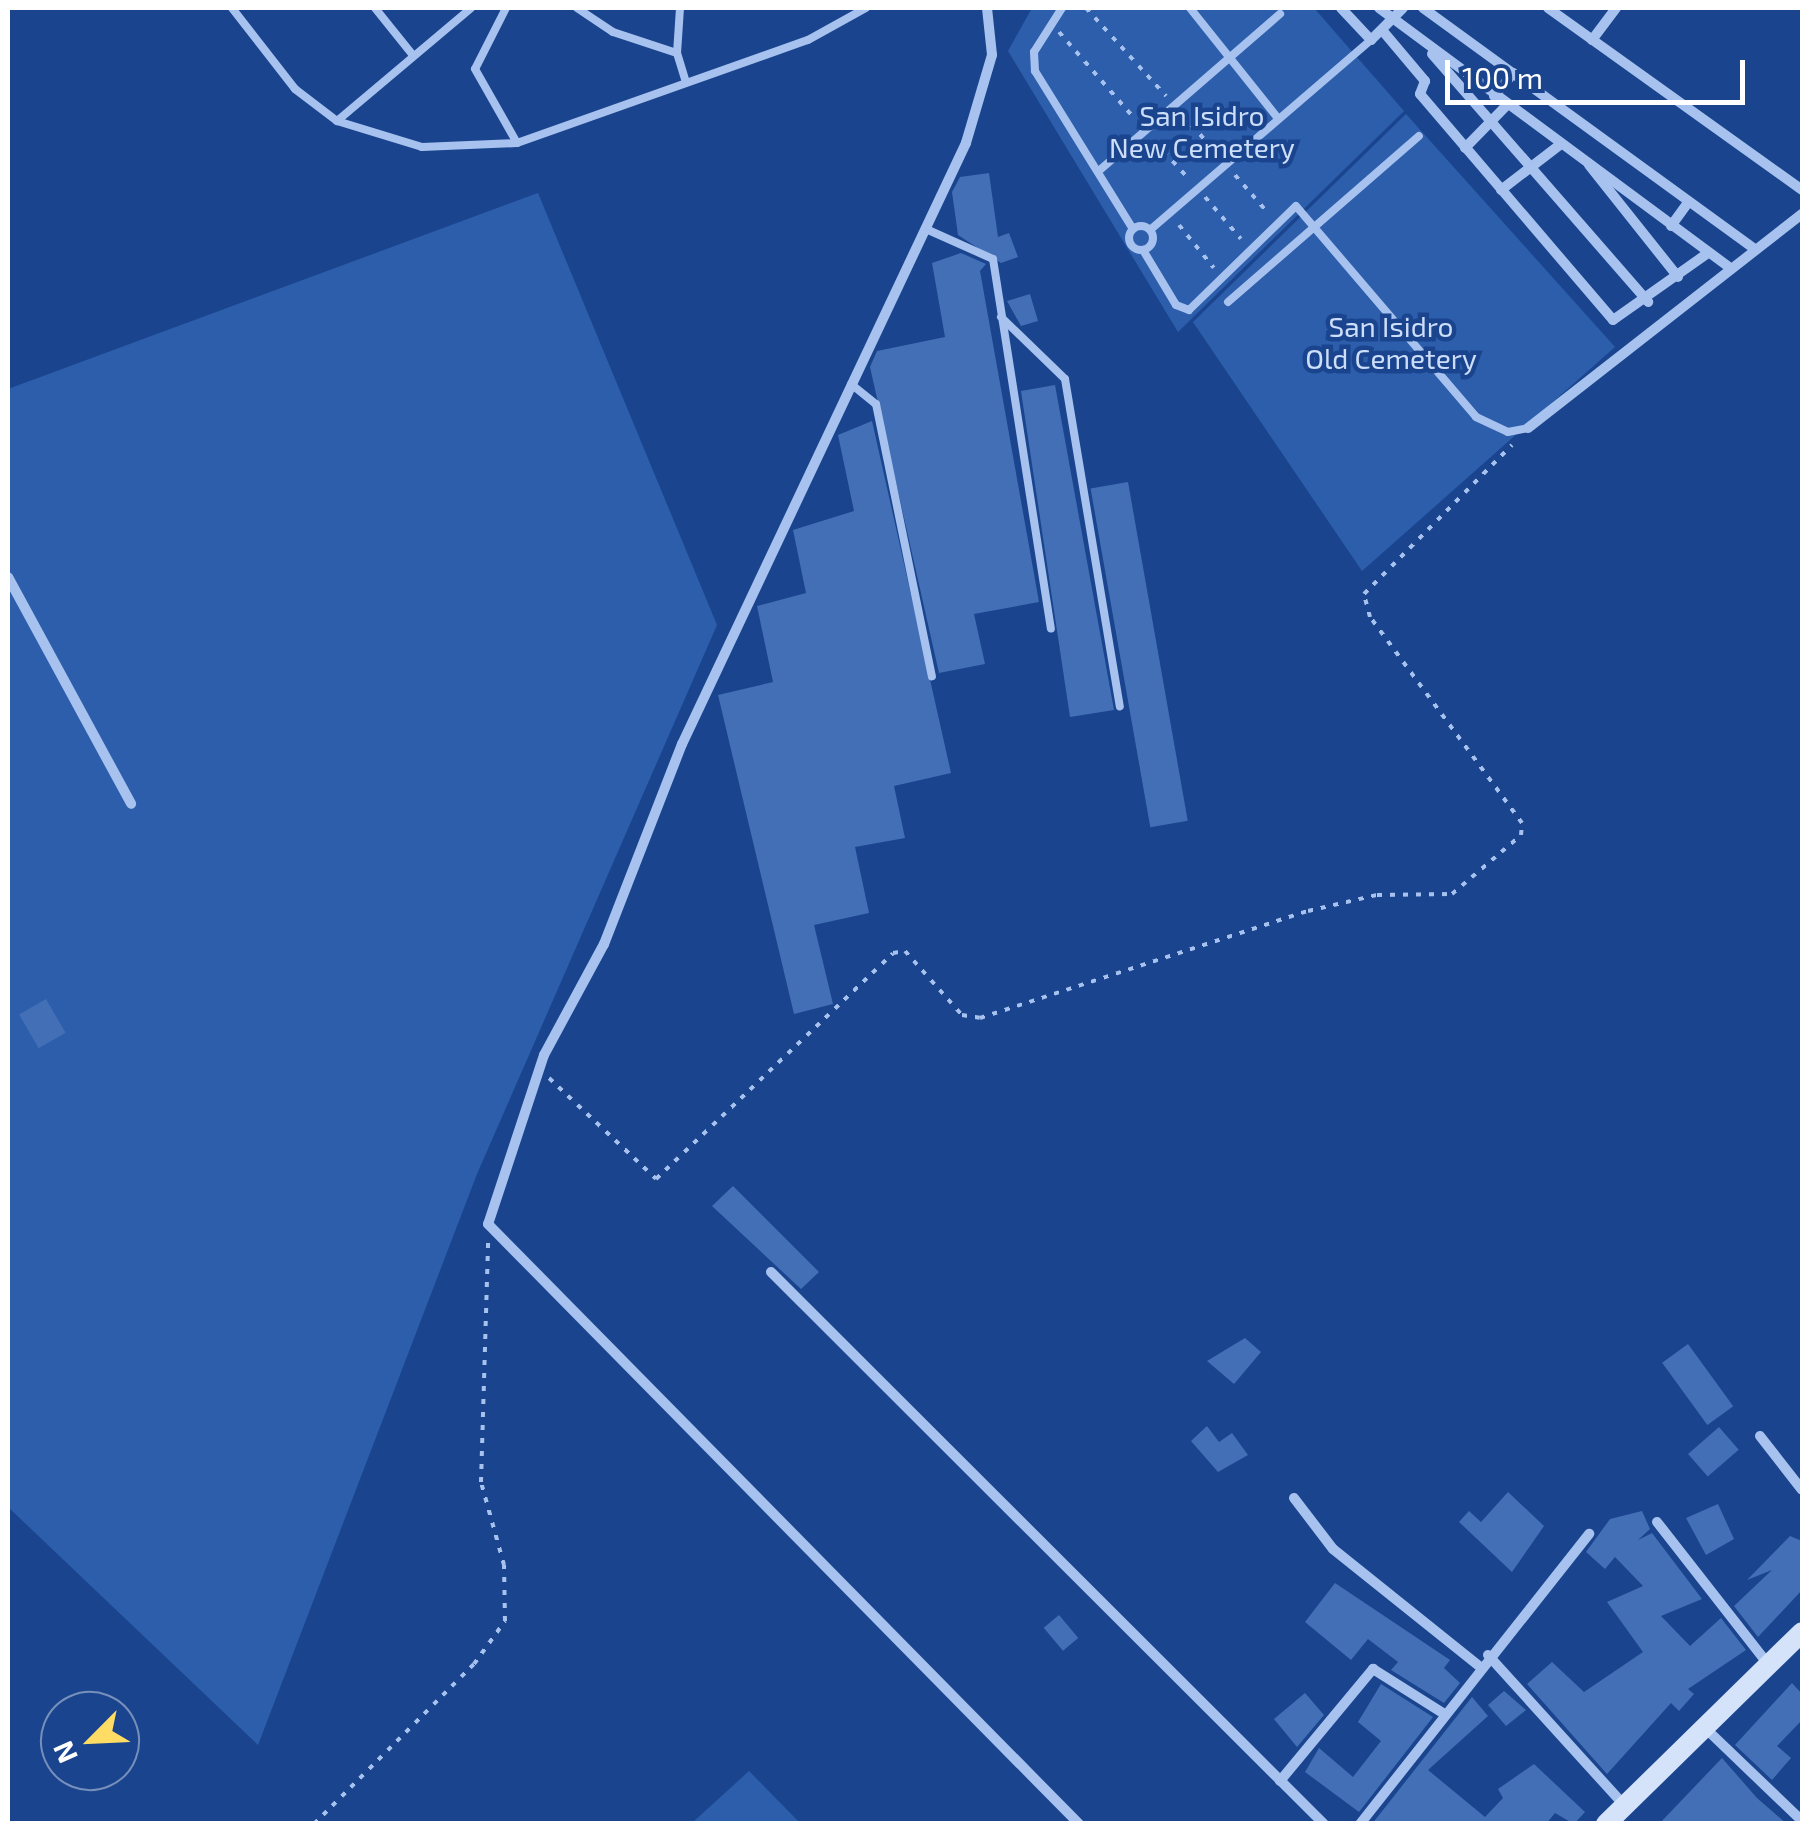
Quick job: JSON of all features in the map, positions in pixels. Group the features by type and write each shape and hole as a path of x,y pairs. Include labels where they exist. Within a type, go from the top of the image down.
{"street":[{"path":"987,8 992,56 982,100 926,229 682,744 604,944 539,1068 488,1224 1079,1824"},
{"path":"1341,8 1371,40 1403,8"},
{"path":"1379,8 1506,106 1730,268"},
{"path":"1423,8 1599,140 1755,249"},
{"path":"1548,8 1802,190"},
{"path":"1592,40 1616,8"},
{"path":"1382,30 1465,148 1613,320 1648,302 1708,253"},
{"path":"1416,36 1533,165 1648,302"},
{"path":"1494,96 1513,74"},
{"path":"1465,148 1506,106"},
{"path":"1587,162 1599,140"},
{"path":"1500,190 1561,144"},
{"path":"1587,162 1678,277"},
{"path":"1671,226 1688,203"},
{"path":"1528,428 1802,214"},
{"path":"8,577 131,804"},
{"path":"772,1272 1324,1824"},
{"path":"1760,1436 1802,1490"},
{"path":"1294,1498 1332,1550 1479,1666"},
{"path":"1657,1522 1768,1664"},
{"path":"1360,1824 1442,1712 1590,1534"},
{"path":"1606,1824 1701,1725 1802,1632"},
{"path":"1488,1655 1624,1805"},
{"path":"1280,1781 1373,1669 1442,1712"},
{"path":"1701,1725 1802,1821"}],"lane":[{"path":"232,8 294,89 337,121 422,147 516,142 808,40 866,8"},
{"path":"376,8 412,54"},
{"path":"337,121 470,8"},
{"path":"506,8 474,70 516,142"},
{"path":"576,8 613,32 677,53"},
{"path":"680,8 677,53 686,82"},
{"path":"1062,8 1034,52 1034,71 1101,169 1134,229"},
{"path":"1190,8 1227,62 1277,118"},
{"path":"1101,169 1280,14"},
{"path":"1143,250 1150,230 1371,40"},
{"path":"1228,302 1419,136"},
{"path":"1134,229 1129,240 1143,250 1183,310 1296,206 1476,417 1508,432 1528,428"},
{"path":"926,229 987,249 1050,628"},
{"path":"1134,229 1150,230"},
{"path":"1001,317 1065,379 1120,706"},
{"path":"851,384 876,404 932,676"}],"path":[{"path":"1086,8 1278,225"},
{"path":"1052,24 1251,250"},
{"path":"1170,214 1222,278"},
{"path":"539,1068 656,1179 893,953 904,950 962,1015 980,1018 1308,911 1376,895 1452,894 1521,835 1522,823 1370,617 1364,594 1528,428"},
{"path":"314,1824 474,1664 504,1620 504,1565 481,1482 488,1224"}],"green space":[{"name":"San Isidro New Cemetery","path":"1032,8 1314,8 1404,111 1178,332 1008,51"},
{"name":"San Isidro Old Cemetery","path":"1406,114 1615,347 1362,571 1193,322"},
{"path":"538,193 717,625 477,1174 258,1745 8,1507 8,389"},
{"path":"749,1771 800,1823 692,1823"}],"building":[{"path":"989,173 998,237 1009,233 1018,257 1001,263 958,235 952,192 960,177"},
{"path":"961,253 986,264 980,271 1039,602 974,614 985,664 939,673 870,367 877,351 945,337 932,263"},
{"path":"1030,294 1038,321 1021,326 1007,301"},
{"path":"1055,385 1114,710 1070,717 1021,391"},
{"path":"872,421 951,773 894,786 905,838 855,847 869,913 814,925 833,1004 794,1014 718,695 773,682 757,606 806,593 793,530 854,511 838,435"},
{"path":"1128,482 1188,821 1150,827 1091,489"},
{"path":"46,999 66,1033 39,1048 19,1014"},
{"path":"733,1186 819,1272 801,1289 712,1206"},
{"path":"1245,1338 1261,1352 1234,1384 1207,1361"},
{"path":"1688,1344 1733,1406 1707,1425 1662,1363"},
{"path":"1207,1426 1219,1442 1232,1433 1248,1455 1218,1472 1191,1441"},
{"path":"1719,1427 1739,1450 1708,1477 1688,1454"},
{"path":"1508,1492 1544,1526 1512,1572 1459,1522 1469,1511 1481,1522"},
{"path":"1718,1504 1734,1539 1706,1555 1686,1518"},
{"path":"1642,1511 1650,1529 1638,1540 1652,1533 1702,1599 1661,1616 1690,1646 1721,1618 1746,1650 1688,1689 1694,1694 1679,1711 1671,1703 1607,1774 1527,1684 1552,1662 1584,1692 1643,1652 1607,1602 1643,1586 1615,1557 1605,1569 1586,1552 1610,1519"},
{"path":"1790,1536 1802,1541 1802,1590 1758,1637 1734,1606 1772,1570 1747,1580"},
{"path":"1335,1583 1450,1660 1444,1668 1460,1683 1444,1703 1391,1670 1398,1662 1368,1639 1351,1660 1305,1622"},
{"path":"1059,1615 1078,1638 1063,1651 1044,1628"},
{"path":"1792,1683 1802,1694 1802,1720 1777,1746 1791,1758 1772,1780 1735,1745"},
{"path":"1381,1684 1433,1717 1359,1812 1305,1772 1319,1748 1353,1777 1381,1741 1358,1722"},
{"path":"1504,1691 1526,1710 1506,1726 1488,1705"},
{"path":"1305,1693 1324,1715 1297,1747 1274,1719"},
{"path":"1472,1697 1488,1716 1428,1770 1485,1817 1503,1798 1498,1789 1534,1764 1585,1812 1574,1824 1555,1813 1546,1824 1372,1824"},
{"path":"1722,1758 1757,1798 1787,1824 1659,1824"}]}
